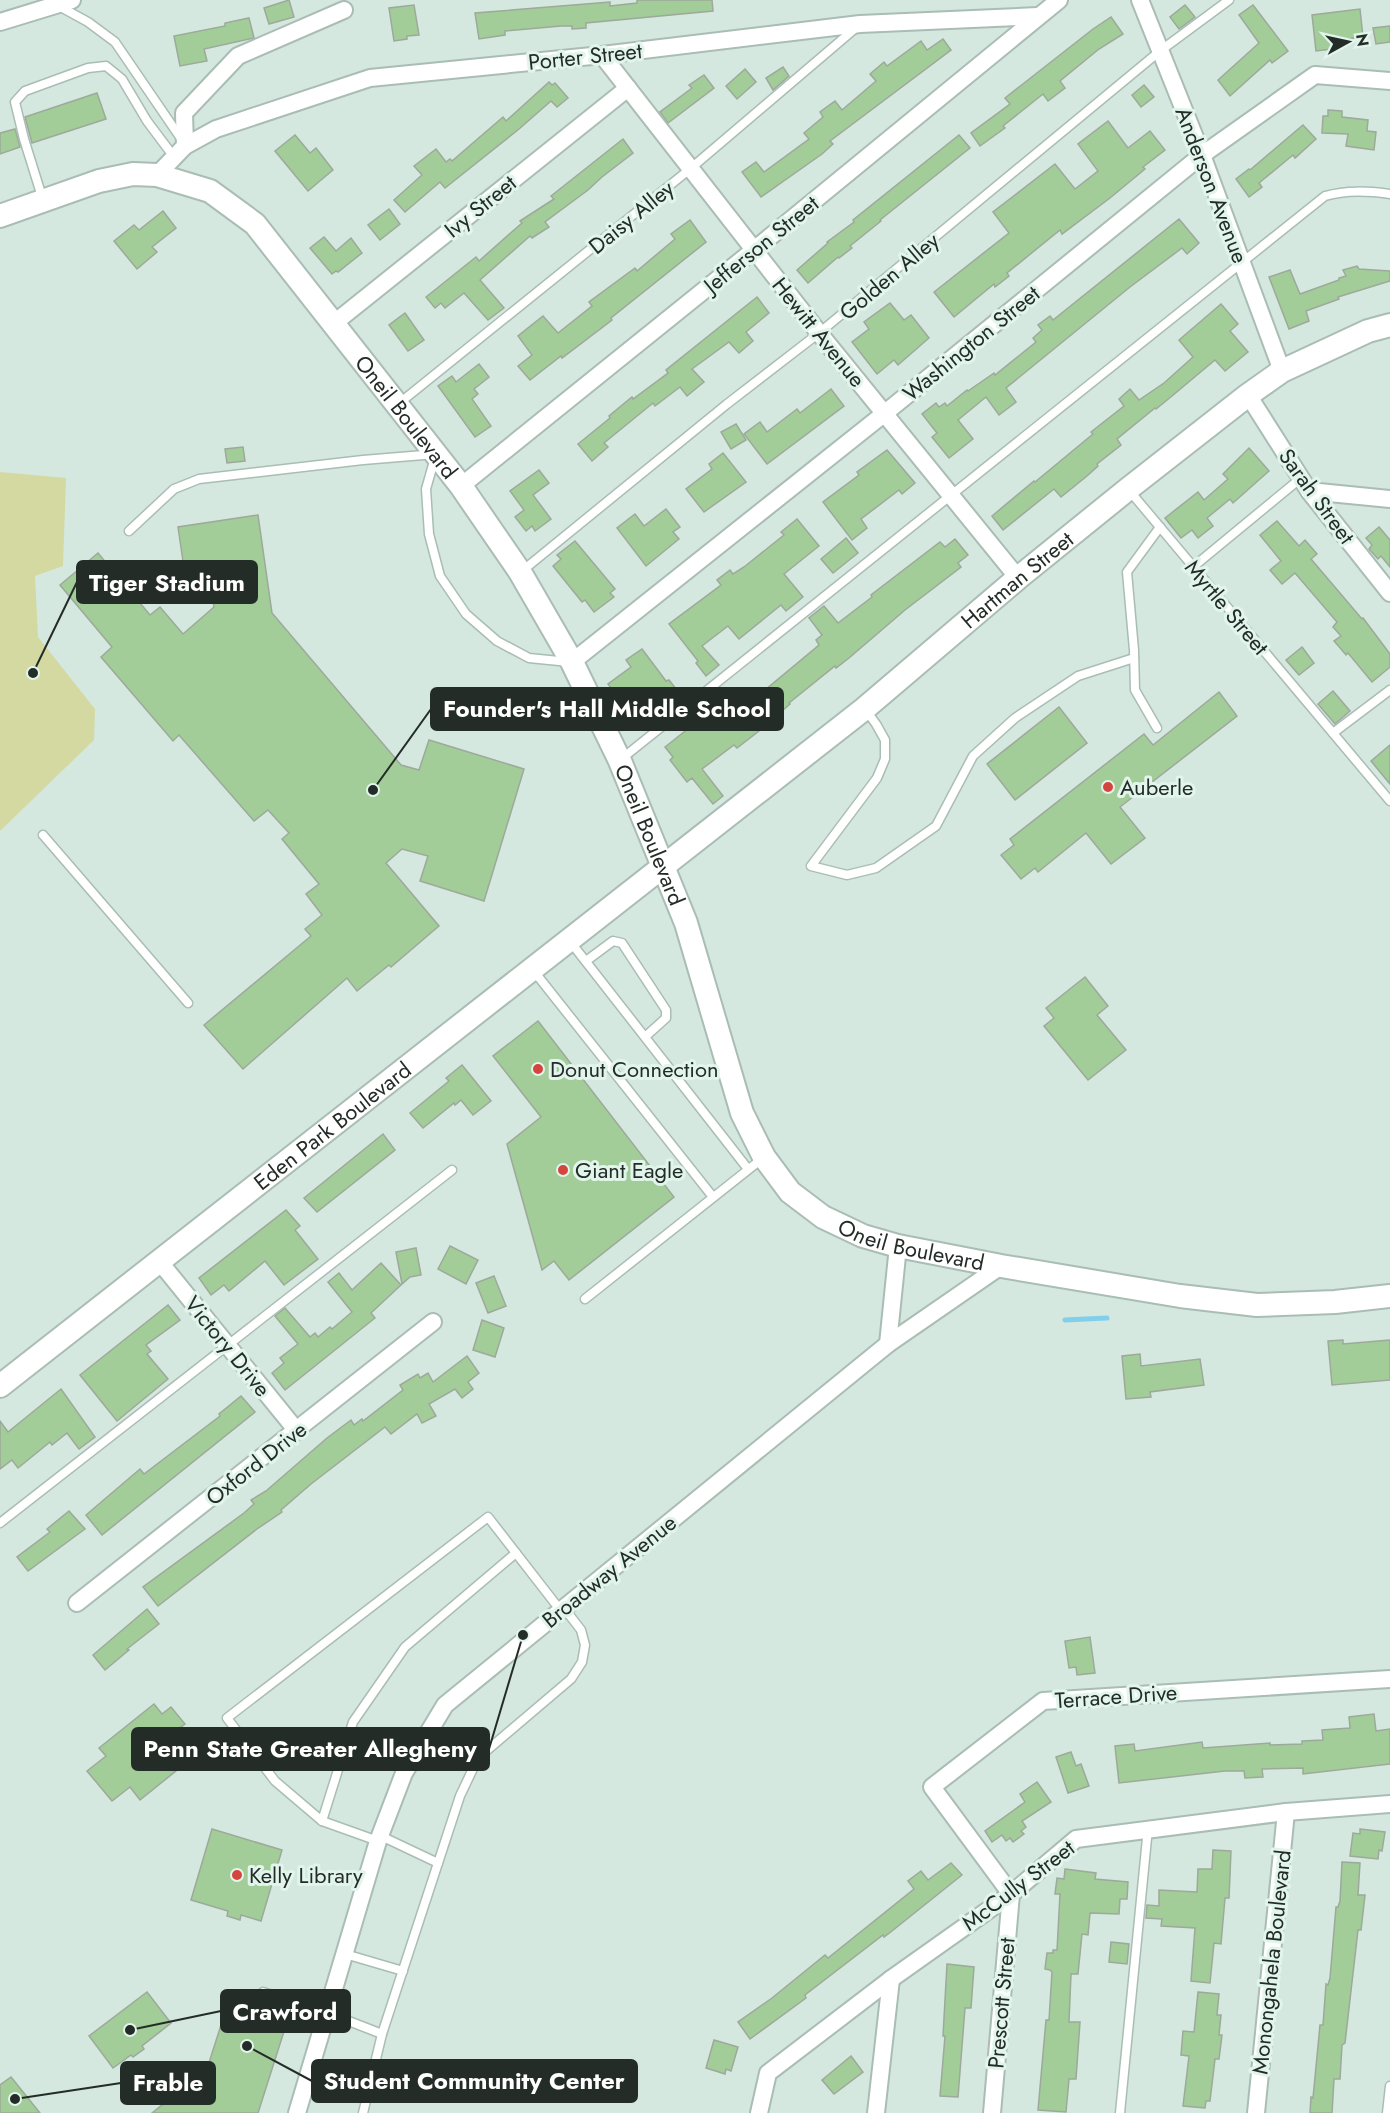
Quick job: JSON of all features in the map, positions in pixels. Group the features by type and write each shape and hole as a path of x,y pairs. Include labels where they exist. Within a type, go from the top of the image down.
{"street":[{"name":"Jefferson Street","path":"461,486 1059,0"},
{"name":"Anderson Avenue","path":"1140,0 1202,155 1282,371"},
{"path":"0,22 68,1"},
{"path":"179,151 184,113 238,56 344,10"},
{"name":"Porter Street","path":"157,175 179,151 216,129 370,78 602,55 860,24 1038,16"},
{"name":"Hewitt Avenue","path":"602,55 819,333 1018,578"},
{"name":"Washington Street","path":"572,662 885,413 1202,155 1316,75 1390,81"},
{"name":"Ivy Street","path":"333,324 628,88"},
{"name":"Oneil Boulevard","path":"0,216 99,181 133,174 157,175 210,191 255,224 461,486 520,572 572,662 620,761 686,923 756,1163 790,1192 823,1217 863,1236 898,1246 1001,1266 1179,1296 1257,1305 1335,1302 1390,1296"},
{"name":"Hartman Street","path":"663,867 864,709 1018,578 1248,395 1282,371 1368,331 1390,325"},
{"name":"Sarah Street","path":"1248,395 1305,485 1390,593"},
{"path":"1305,485 1390,500"},
{"name":"Eden Park Boulevard","path":"0,1386 663,867"},
{"path":"888,1344 898,1246"},
{"name":"Victory Drive","path":"159,1261 297,1431"},
{"name":"Broadway Avenue","path":"297,2113 379,1838 405,1773 445,1706 888,1344 1001,1266"},
{"name":"Oxford Drive","path":"78,1603 432,1322"},
{"name":"Terrace Drive","path":"1011,1894 932,1787 1043,1701 1390,1679"},
{"name":"McCully Street","path":"759,2113 768,2073 891,1979 1011,1894 1076,1839 1286,1812 1390,1804"},
{"name":"Monongahela Boulevard","path":"1256,2113 1286,1812"},
{"name":"Prescott Street","path":"992,2113 1011,1894"},
{"path":"876,2113 891,1979"}],"lane":[{"name":"Golden Alley","path":"520,572 819,333 1160,51 1229,0"},
{"path":"68,1 87,22 115,42 176,130 179,151"},
{"name":"Daisy Alley","path":"397,405 690,169 860,24"},
{"path":"44,201 15,102 25,91 88,68 106,66 122,79 147,121 179,151"},
{"path":"620,761 950,494 1325,196 1359,191 1390,194"},
{"path":"129,531 174,489 199,479 436,454 426,489 429,534 440,576 466,614 497,641 529,658 572,662"},
{"path":"1193,567 1305,485"},
{"name":"Myrtle Street","path":"1128,489 1390,801"},
{"path":"1157,728 1135,690 1127,572 1160,527"},
{"path":"864,709 885,740 885,759 877,778 811,866 847,875 876,868 936,826 973,756 1016,718 1078,676 1134,658"},
{"path":"1333,734 1390,690"},
{"path":"43,835 188,1004"},
{"path":"569,940 645,1036 756,1163 585,1299"},
{"path":"586,961 613,941 622,943 666,1010 666,1018 645,1036"},
{"path":"532,969 713,1197"},
{"path":"0,1523 452,1170"},
{"path":"363,2113 382,2034 460,1796 478,1758 571,1679 582,1662 585,1645 581,1630 562,1610 488,1517 227,1718 275,1781 322,1821 379,1838 438,1863"},
{"path":"322,1821 353,1722 405,1647 516,1553"},
{"path":"1120,2113 1148,1828"},
{"path":"345,1954 403,1971"},
{"path":"263,1992 328,2013 382,2034"},
{"path":"1387,2113 1390,2086"}],"green space":[{"path":"0,472 66,478 63,566 35,576 38,637 95,709 94,740 0,831"}],"building":[{"path":"289,0 294,17 269,24 264,8"},
{"path":"637,0 712,0 713,11 586,23 586,28 572,29 572,26 561,26 505,31 505,35 479,39 475,13 610,2 610,6 637,3"},
{"path":"414,5 419,35 407,36 407,39 394,41 389,8"},
{"path":"1185,5 1195,17 1179,29 1170,17"},
{"path":"1253,5 1288,51 1272,63 1270,60 1230,96 1218,80 1259,43 1239,15"},
{"path":"1360,9 1363,37 1331,41 1332,49 1316,51 1312,15"},
{"path":"1111,17 1123,34 1099,49 1060,81 1065,88 1048,101 1043,94 1003,126 1005,128 980,146 971,133 1010,104 1005,98"},
{"path":"249,18 254,38 204,49 207,61 180,66 174,36 225,26 225,23"},
{"path":"1390,26 1390,42 1376,44 1373,28"},
{"path":"943,39 951,50 830,141 833,144 822,154 761,197 742,172 756,162 764,172 809,139 804,133 823,117 820,112 835,101 842,110 876,81 870,74 884,62 887,66 921,41 927,50"},
{"path":"783,67 789,76 773,90 766,78"},
{"path":"745,69 756,82 737,99 726,86"},
{"path":"704,75 714,88 668,123 660,112 692,88 689,85"},
{"path":"549,82 552,85 555,83 568,98 557,107 551,101 445,188 440,182 405,212 394,200 422,175 414,166 436,149 446,162 450,159 452,161 503,117 506,121"},
{"path":"1144,85 1154,97 1141,107 1132,95"},
{"path":"97,93 106,119 32,143 25,117"},
{"path":"1328,110 1342,111 1342,117 1368,120 1367,131 1376,132 1374,150 1346,146 1348,134 1322,133 1323,116 1328,116"},
{"path":"1108,121 1128,148 1150,131 1165,150 1110,198 1062,234 1060,230 1007,273 1009,276 995,287 994,284 954,317 934,292 1009,233 993,212 1055,164 1075,189 1098,171 1078,144"},
{"path":"1303,125 1316,139 1295,158 1293,155 1259,183 1262,187 1249,197 1236,179"},
{"path":"15,129 20,147 0,154 0,133"},
{"path":"295,135 310,153 316,148 333,170 308,191 275,151"},
{"path":"959,135 970,148 880,220 850,246 852,248 808,283 797,270 827,242 854,222 853,220"},
{"path":"623,139 633,153 545,222 549,227 532,238 530,236 480,280 504,308 488,320 464,293 445,308 441,303 435,308 426,297 476,257 479,261 522,223 520,221 554,199 551,196"},
{"path":"389,209 400,224 380,240 368,225"},
{"path":"163,211 176,228 152,247 157,252 137,269 114,241 134,225 139,230"},
{"path":"1179,219 1199,243 1187,254 1182,248 1130,287 1006,388 1016,402 999,415 986,397 958,420 973,439 949,458 932,437 937,433 922,414 936,403 939,407 945,403 947,406 967,390 994,373 995,375 1036,342 1033,338 1042,330 1038,325 1050,316 1053,320"},
{"path":"690,220 706,242 611,318 612,320 530,380 518,366 532,355 518,336 543,316 558,333 592,306 589,302 635,268 637,271 675,239 671,234"},
{"path":"324,237 336,251 351,238 362,253 338,272 332,274 310,248"},
{"path":"1357,266 1359,269 1390,271 1390,281 1338,297 1339,299 1306,311 1309,321 1289,329 1269,277 1290,270 1300,294 1339,280 1346,276 1343,270"},
{"path":"757,297 769,313 746,332 753,341 739,353 729,342 692,369 704,382 687,396 680,387 655,406 653,403 604,443 608,447 592,461 578,444 632,397 633,399 668,373 666,370"},
{"path":"890,303 904,320 911,315 929,338 898,365 894,360 877,374 852,342 869,329 864,322"},
{"path":"1221,304 1238,324 1230,331 1248,352 1225,371 1215,360 1117,439 1121,445 1061,497 1054,489 1003,530 992,516 1124,406 1119,399 1130,389 1139,400 1164,383 1193,357 1179,340"},
{"path":"405,313 424,340 408,351 389,325"},
{"path":"479,364 489,377 474,389 478,394 472,399 491,426 475,437 438,386 452,376 456,382"},
{"path":"831,389 844,406 767,464 744,434 760,422 767,432 797,409 800,413"},
{"path":"736,424 746,440 731,449 721,432"},
{"path":"243,447 245,461 227,463 225,449"},
{"path":"1249,448 1269,471 1233,503 1230,499 1207,518 1213,526 1198,538 1192,530 1181,538 1165,518 1198,492 1204,500 1228,479 1223,474"},
{"path":"887,450 915,483 902,494 899,490 861,519 867,528 852,540 823,502 859,475 857,472"},
{"path":"723,453 746,482 704,512 686,489 712,469 709,464"},
{"path":"539,470 549,483 533,495 551,519 535,531 532,526 526,531 515,517 524,510 510,491"},
{"path":"666,509 680,527 673,532 679,539 646,566 617,528 635,514 644,526"},
{"path":"258,515 272,613 401,765 419,770 429,740 524,769 484,901 420,881 428,856 402,849 386,863 439,926 391,967 389,965 357,991 347,978 243,1069 204,1025 311,936 305,929 322,915 306,894 319,884 282,839 289,833 268,810 254,821 179,735 173,741 101,657 112,647 60,585 98,553 150,615 160,607 183,634 214,607 209,572 185,575 178,527"},
{"path":"797,519 819,546 784,574 803,597 786,611 781,605 739,639 728,626 702,646 719,665 706,676 696,663 698,661 669,624 721,585 717,580 730,570 733,574 744,567 784,535 781,532"},
{"path":"1277,521 1299,546 1305,540 1317,554 1311,559 1363,618 1390,654 1390,667 1372,682 1348,653 1346,655 1334,641 1341,636 1333,627 1337,622 1295,573 1282,584 1270,570 1281,561 1260,535"},
{"path":"1379,527 1390,540 1390,567 1381,556 1378,559 1369,549 1372,545 1366,538"},
{"path":"846,538 858,553 833,573 821,559"},
{"path":"955,539 968,555 958,563 961,567 905,610 849,658 836,668 835,666 789,703 764,727 737,748 734,745 702,769 723,796 713,804 692,778 687,782 670,760 673,757 665,747 694,724 688,717 703,705 718,724 727,718 729,720 819,645 816,640 822,635 809,618 824,606 838,623 940,542 945,547"},
{"path":"575,541 615,589 610,593 614,597 594,612 585,600 582,602 553,566 561,559 557,555"},
{"path":"1302,647 1314,663 1299,675 1286,660"},
{"path":"642,649 666,681 669,680 680,694 665,705 655,693 630,710 625,704 623,705 608,684 631,667 626,660"},
{"path":"1333,691 1350,711 1335,724 1318,704"},
{"name":"Auberle","path":"1219,692 1237,716 1120,807 1145,838 1111,864 1086,833 1038,872 1035,868 1021,879 1001,855 1014,845 1010,839 1144,734 1153,745"},
{"path":"1059,707 1087,743 1015,800 987,764"},
{"path":"1390,745 1390,784 1371,761"},
{"path":"1085,977 1108,1006 1097,1015 1126,1050 1088,1080 1044,1026 1054,1018 1046,1008"},
{"path":"538,1021 674,1197 569,1280 554,1261 542,1270 507,1144 541,1117 493,1056"},
{"path":"462,1065 491,1101 473,1115 461,1100 423,1128 410,1113 449,1081 446,1078"},
{"path":"383,1134 395,1150 317,1212 304,1198"},
{"path":"286,1210 300,1226 295,1230 318,1259 284,1285 265,1261 229,1291 224,1285 211,1295 199,1278"},
{"path":"450,1246 478,1260 466,1284 438,1269"},
{"path":"416,1248 421,1275 410,1277 402,1284 396,1252"},
{"path":"381,1263 401,1285 371,1313 375,1318 285,1390 272,1373 284,1363 280,1358 298,1344 275,1316 285,1308 310,1337 315,1333 318,1337 330,1327 332,1329 352,1312 328,1282 339,1273 352,1290"},
{"path":"494,1276 506,1306 488,1313 476,1283"},
{"path":"168,1305 180,1320 146,1345 151,1351 147,1354 168,1379 117,1421 80,1375"},
{"path":"482,1320 504,1328 495,1357 473,1350"},
{"path":"1343,1340 1343,1344 1390,1340 1390,1380 1332,1385 1328,1341"},
{"path":"1140,1354 1141,1366 1200,1359 1204,1385 1150,1392 1151,1397 1126,1399 1122,1356"},
{"path":"467,1356 479,1373 468,1382 473,1389 462,1398 455,1389 429,1404 436,1416 422,1423 417,1414 391,1434 385,1427 311,1484 281,1510 282,1512 158,1606 143,1587 244,1513 254,1504 251,1500 266,1491 327,1438 351,1420 354,1425 362,1419 363,1421 403,1390 400,1385 418,1374 420,1378 428,1373 433,1382"},
{"path":"61,1389 95,1437 79,1449 67,1433 52,1445 50,1442 18,1468 12,1460 0,1469 0,1421 8,1432"},
{"path":"241,1396 255,1412 102,1535 86,1515 140,1469 144,1474 220,1416 219,1414"},
{"path":"69,1511 85,1529 28,1571 17,1557 50,1532 47,1529"},
{"path":"147,1609 159,1624 105,1670 93,1655"},
{"path":"1090,1637 1095,1673 1077,1675 1076,1667 1069,1668 1065,1641"},
{"path":"154,1704 162,1714 171,1707 185,1724 178,1729 197,1754 140,1800 130,1787 112,1801 87,1771 106,1756 99,1748"},
{"path":"1374,1714 1376,1731 1390,1729 1390,1764 1303,1774 1303,1768 1262,1769 1263,1777 1245,1778 1244,1771 1225,1771 1119,1783 1115,1746 1134,1744 1135,1751 1202,1742 1203,1748 1270,1743 1270,1745 1302,1744 1302,1741 1323,1740 1322,1730 1350,1728 1349,1717"},
{"path":"1071,1752 1076,1766 1081,1764 1089,1786 1068,1793 1056,1757"},
{"path":"1037,1782 1051,1802 1022,1821 1026,1827 1021,1831 1024,1834 1013,1842 1010,1838 1006,1841 1002,1835 992,1842 985,1831 1025,1802 1020,1794"},
{"name":"Kelly Library","path":"212,1829 282,1850 261,1921 241,1915 240,1920 227,1916 228,1911 191,1900"},
{"path":"1360,1829 1385,1832 1382,1851 1379,1850 1378,1859 1350,1856 1353,1833 1360,1834"},
{"path":"1213,1850 1231,1851 1229,1898 1225,1898 1221,1944 1214,1943 1210,1983 1191,1981 1195,1928 1161,1926 1162,1919 1146,1918 1147,1905 1159,1906 1159,1890 1197,1892 1198,1869 1212,1869"},
{"path":"1342,1862 1360,1863 1358,1895 1365,1895 1361,1930 1358,1930 1345,2043 1342,2045 1340,2079 1334,2079 1332,2113 1310,2113 1320,2025 1323,2025 1326,1984 1328,1985 1330,1978 1336,1907 1340,1901"},
{"path":"951,1863 962,1875 892,1931 884,1937 883,1935 805,1995 806,1998 750,2039 738,2022 825,1955 828,1958 914,1889 908,1881 921,1871 928,1880"},
{"path":"1065,1869 1096,1873 1095,1879 1128,1882 1127,1899 1120,1899 1119,1914 1090,1913 1088,1935 1082,1934 1078,1974 1071,1974 1069,2022 1080,2022 1076,2079 1069,2079 1066,2112 1038,2110 1046,2020 1049,2020 1052,1972 1045,1969 1047,1953 1057,1950 1060,1894 1055,1894 1057,1878 1064,1879"},
{"path":"1111,1942 1129,1944 1127,1964 1109,1962"},
{"path":"947,1964 974,1967 971,2008 965,2008 958,2097 940,2096 945,2036 943,2036"},
{"path":"147,1992 171,2023 142,2046 144,2049 113,2068 89,2036"},
{"path":"1198,1992 1219,1994 1217,2015 1221,2015 1219,2035 1222,2035 1219,2059 1215,2059 1210,2101 1206,2101 1205,2108 1183,2106 1189,2056 1181,2055 1183,2031 1194,2032"},
{"path":"228,2003 287,2022 258,2113 152,2113 207,2069"},
{"path":"714,2040 738,2047 731,2071 726,2069 725,2074 706,2068"},
{"path":"851,2056 863,2072 834,2094 822,2080"},
{"path":"11,2077 40,2113 0,2113 0,2085"}],"waterway":[{"path":"1065,1320 1107,1318"}],"place":[{"name":"Tiger Stadium","path":"33,673"},
{"name":"Auberle","path":"1108,787"},
{"name":"Founder's Hall Middle School","path":"373,790"},
{"name":"Donut Connection","path":"538,1069"},
{"name":"Giant Eagle","path":"563,1170"},
{"name":"Penn State Greater Allegheny","path":"523,1635"},
{"name":"Kelly Library","path":"237,1875"},
{"name":"Crawford","path":"130,2030"},
{"name":"Student Community Center","path":"247,2046"},
{"name":"Frable","path":"15,2099"}]}
